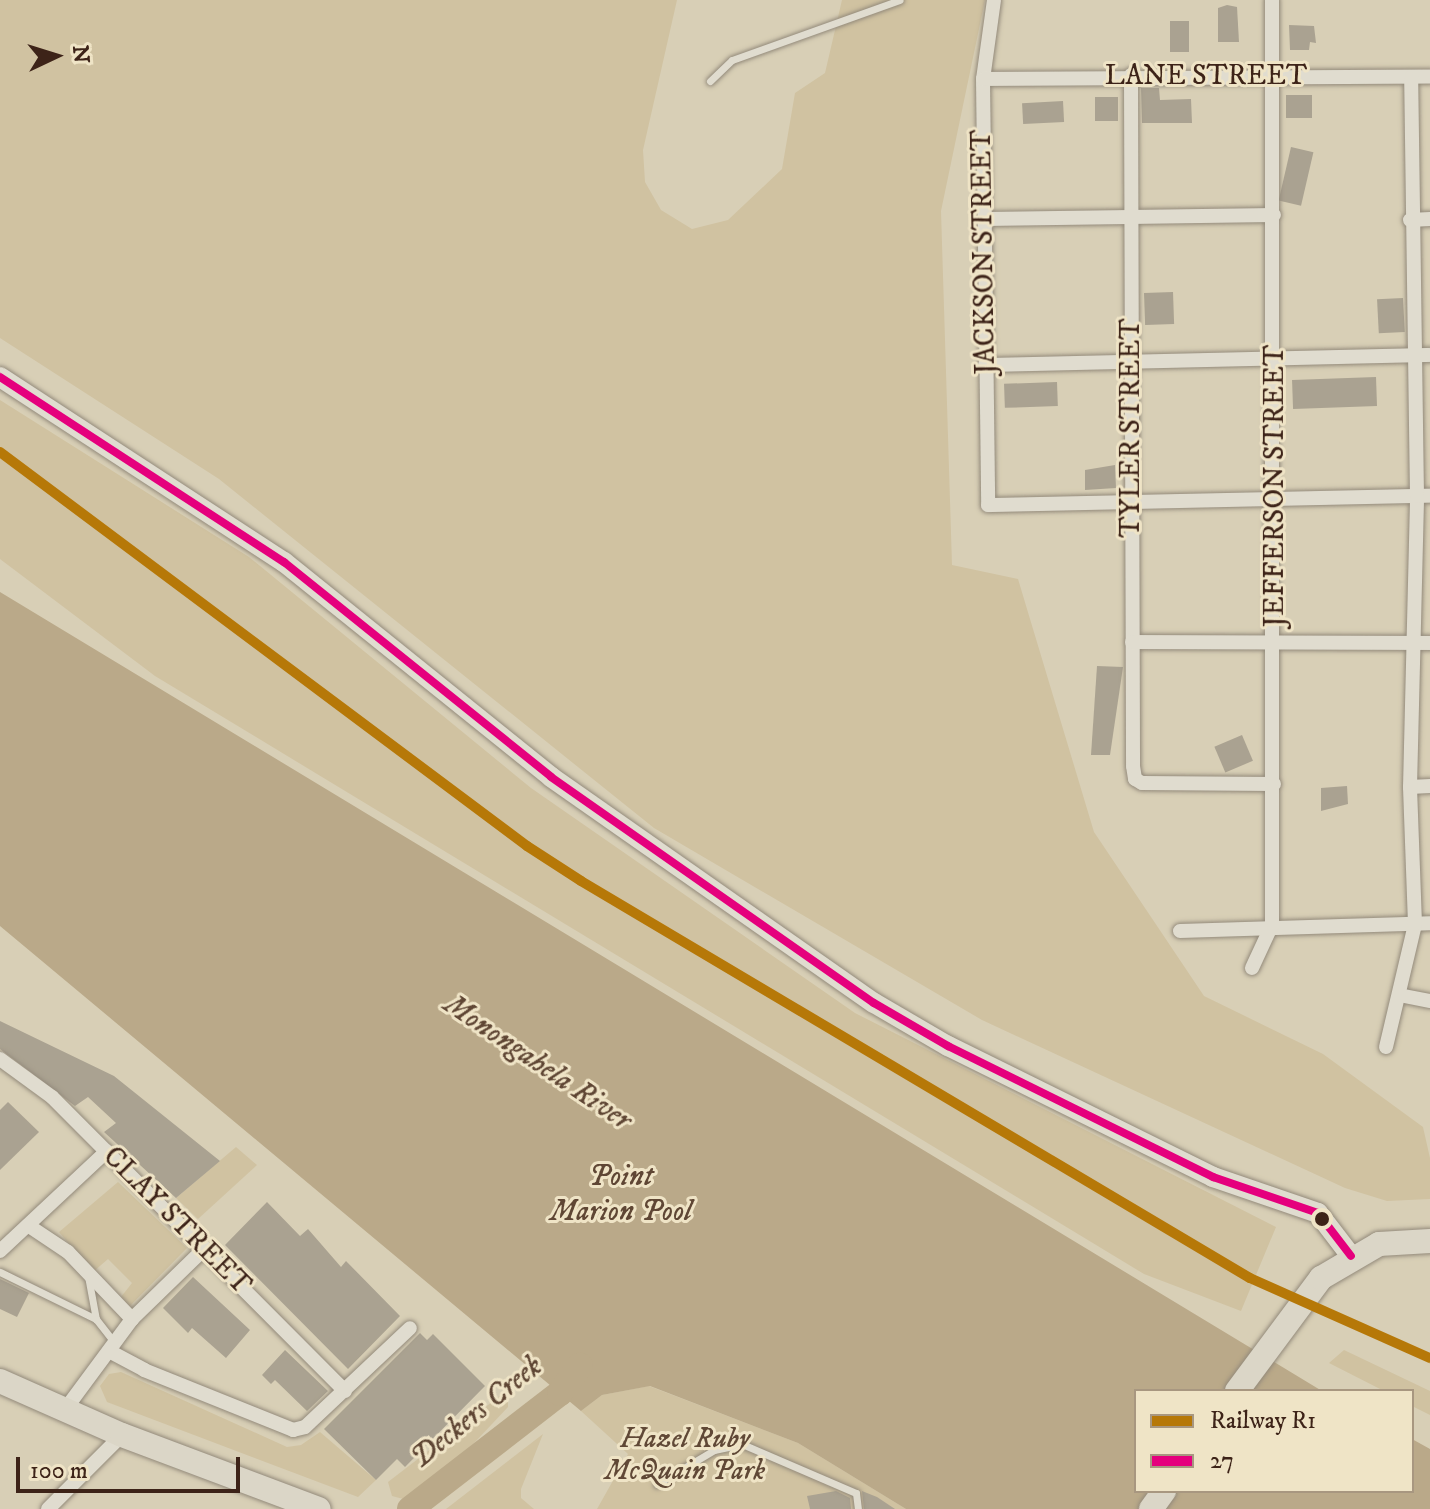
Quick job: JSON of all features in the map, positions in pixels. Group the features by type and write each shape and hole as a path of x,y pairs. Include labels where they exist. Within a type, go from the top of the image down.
{"main road":[{"path":"1238,1389 1321,1278 1351,1256 1379,1244 1430,1241"},
{"path":"0,1381 122,1435 308,1505"}],"street":[{"name":"JACKSON STREET","path":"994,0 983,79 988,505 1132,503"},
{"name":"JEFFERSON STREET","path":"1252,968 1272,925 1276,644 1272,0"},
{"name":"LANE STREET","path":"983,79 1131,75 1430,77"},
{"name":"TYLER STREET","path":"1131,75 1135,779 1167,786 1274,784"},
{"path":"1386,1047 1422,924 1410,787 1423,643 1424,496 1414,355 1410,220 1411,77"},
{"path":"985,219 1274,215"},
{"path":"1410,220 1430,219"},
{"path":"985,365 1430,355"},
{"path":"0,377 296,570 551,777 874,1003 948,1046 1221,1181 1318,1213 1351,1256"},
{"path":"1132,503 1424,496"},
{"path":"1132,642 1423,643"},
{"path":"1410,787 1430,786"},
{"path":"1180,931 1272,925 1422,924"},
{"path":"1399,995 1430,1001"},
{"name":"CLAY STREET","path":"0,1059 52,1097 345,1391"},
{"path":"0,1251 107,1151"},
{"path":"29,1226 87,1271 132,1319"},
{"path":"64,1411 132,1319 205,1248"},
{"path":"112,1347 144,1370 293,1430 305,1427 410,1328"},
{"path":"48,1509 122,1435"}],"lane":[{"path":"710,81 732,60 900,0"},
{"path":"87,1271 96,1319 112,1347"},
{"path":"0,1272 96,1319"},
{"path":"657,1484 714,1450 742,1444 856,1493 858,1509"}],"green space":[{"path":"0,0 677,0 643,150 645,182 661,210 692,229 728,220 782,169 795,93 825,73 842,0 985,0 941,211 952,565 1018,579 1094,832 1204,996 1323,1054 1423,1127 1430,1158 1430,1199 1387,1201 1345,1188 982,1020 654,828 219,479 0,338"},
{"path":"0,400 249,557 531,788 855,1013 1276,1227 1241,1311 1144,1274 155,676 0,559"},
{"path":"236,1147 257,1165 198,1219 176,1198"},
{"path":"118,1182 187,1248 128,1308 121,1297 132,1283 108,1259 93,1272 59,1232"},
{"path":"1344,1350 1430,1391 1430,1415 1414,1407 1414,1389 1380,1389 1329,1363"},
{"path":"121,1372 287,1447 301,1445 320,1432 376,1480 358,1497 107,1402 100,1386 109,1374"},
{"name":"Hazel Ruby McQuain Park","path":"649,1386 798,1443 906,1509 597,1509 628,1454 581,1411 602,1395"},
{"path":"501,1395 508,1399 508,1407 460,1458 407,1500 392,1496 388,1482"},
{"path":"543,1434 521,1489 521,1498 534,1509 446,1509"}],"water":[{"name":"Point Marion Pool","path":"0,592 1319,1389 1134,1389 1134,1493 1414,1493 1414,1440 1430,1449 1430,1509 906,1509 798,1443 650,1386 602,1395 581,1411 0,926"}],"building":[{"path":"1227,5 1237,7 1239,42 1218,42 1218,8"},
{"path":"1170,21 1189,21 1189,52 1170,52"},
{"path":"1289,25 1314,26 1316,43 1310,42 1309,50 1290,50"},
{"path":"1141,88 1159,88 1160,100 1191,99 1192,123 1142,123"},
{"path":"1286,95 1312,95 1312,118 1286,118"},
{"path":"1095,97 1118,97 1118,121 1095,121"},
{"path":"1063,101 1064,122 1023,124 1022,103"},
{"path":"1291,147 1313,152 1301,206 1279,201"},
{"path":"1173,292 1174,324 1145,325 1144,293"},
{"path":"1403,298 1405,332 1379,333 1377,299"},
{"path":"1376,377 1377,406 1293,409 1292,380"},
{"path":"1057,382 1058,406 1005,408 1004,384"},
{"path":"1115,465 1116,488 1085,490 1085,470"},
{"path":"1097,666 1123,667 1110,755 1091,755"},
{"path":"1242,735 1253,761 1225,772 1214,747"},
{"path":"1347,786 1348,804 1321,811 1321,788"},
{"path":"0,1021 114,1076 220,1161 176,1198 104,1132 116,1123 88,1097 75,1106 0,1049"},
{"path":"8,1102 39,1132 0,1170 0,1110"},
{"path":"267,1202 300,1236 308,1229 341,1267 346,1261 400,1316 348,1369 225,1245"},
{"path":"193,1277 250,1330 226,1358 192,1328 188,1333 163,1308"},
{"path":"0,1279 29,1293 17,1317 0,1309"},
{"path":"420,1333 427,1340 433,1334 485,1386 405,1467 397,1459 376,1480 324,1429"},
{"path":"285,1350 328,1391 307,1411 275,1380 271,1384 262,1375"},
{"path":"836,1491 850,1498 851,1509 810,1509 807,1496"},
{"path":"862,1491 877,1497 895,1509 864,1509"}],"waterway":[{"name":"Deckers Creek","path":"410,1509 560,1393 580,1365"}],"rail line":[{"name":"R1","path":"0,452 527,846 581,881 1250,1278 1430,1358"}],"transit line":[{"name":"27","path":"0,377 284,562 551,777 874,1003 948,1046 1213,1177 1318,1213 1351,1256"}],"water label":[{"name":"Monongahela River","path":"537,1063"}]}
